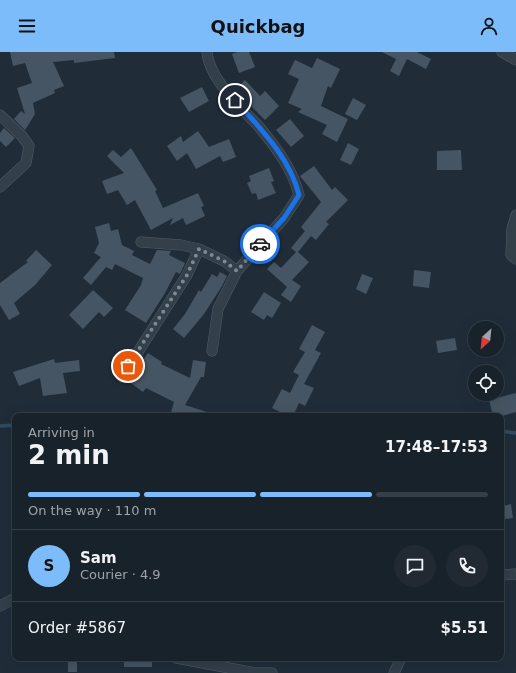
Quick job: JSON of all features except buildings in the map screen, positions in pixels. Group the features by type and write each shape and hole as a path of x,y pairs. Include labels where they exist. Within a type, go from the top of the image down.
{"street":[{"path":"207,52 214,73 226,91 262,130 289,168 296,183 299,195 284,218 237,271 218,309 212,350"},
{"path":"502,52 516,60"},
{"path":"0,115 22,136 29,146 26,163 0,187"},
{"path":"516,214 512,229 511,255 516,259"},
{"path":"142,242 181,245 199,249 224,261 237,271"},
{"path":"122,377 187,275 199,249"},
{"path":"504,575 516,574"},
{"path":"0,606 12,600"},
{"path":"192,661 255,673 272,673"},
{"path":"394,673 400,661"}],"waterway":[{"path":"0,426 12,425"},
{"path":"504,431 516,433"}],"way so far":[{"path":"128,366 168,307 187,275 199,249 224,261 237,271 260,244"}],"route":[{"path":"235,100 262,130 289,168 296,183 299,195 284,218 260,244"}]}
